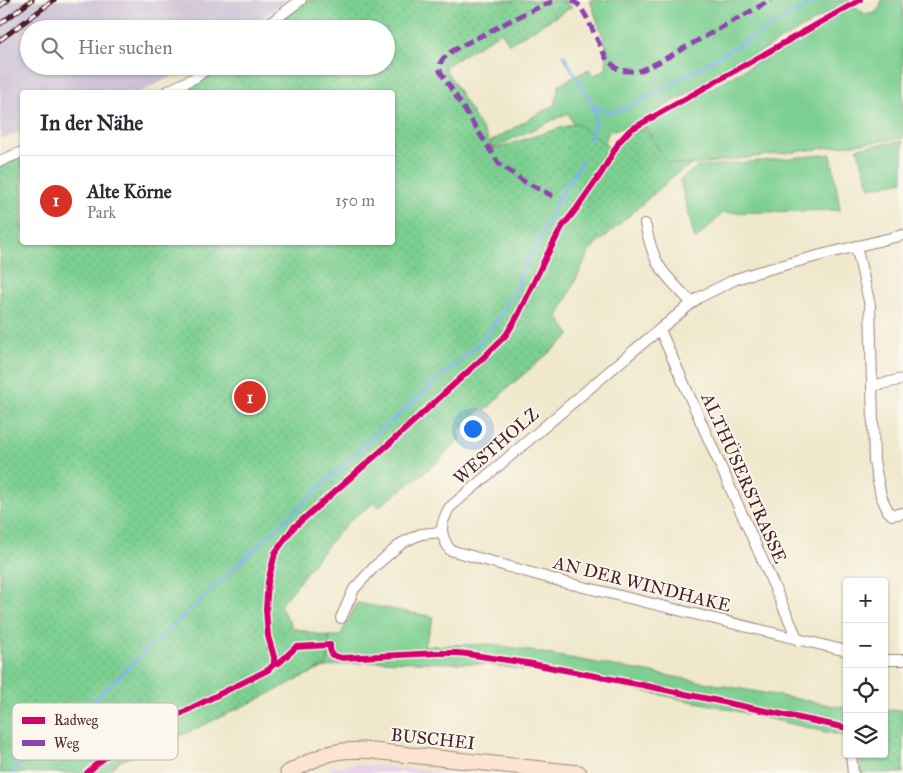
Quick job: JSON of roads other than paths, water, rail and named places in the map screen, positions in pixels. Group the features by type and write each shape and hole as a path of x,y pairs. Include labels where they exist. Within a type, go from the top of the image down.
{"street":[{"path":"274,20 301,0"},
{"path":"170,90 199,75"},
{"path":"0,161 20,153"},
{"path":"645,224 658,263 691,302"},
{"name":"WESTHOLZ","path":"441,532 443,520 449,508 691,302 743,277 774,267 903,235"},
{"path":"856,246 870,305 874,461 879,488 888,511 892,515 903,513"},
{"name":"ALTHÜSERSTRASSE","path":"660,330 798,640"},
{"path":"872,386 903,378"},
{"path":"341,618 354,589 375,566 402,543 421,534 441,532"},
{"name":"AN DER WINDHAKE","path":"441,532 450,550 563,582 843,650"},
{"path":"888,660 903,660"},
{"name":"BUSCHEI","path":"288,773 311,760 333,753 363,750 579,773"},
{"path":"852,758 853,773"}],"waterway":[{"path":"564,56 591,103 606,111 620,111 818,0"},
{"path":"590,139 596,117 592,104"},
{"path":"91,703 382,429 483,340 501,315 518,286 522,267 536,249 554,207 582,161"},
{"path":"14,773 16,766 25,760"},
{"path":"34,760 44,760"}],"railway":[{"path":"0,6 8,0"},
{"path":"0,24 32,0"},
{"path":"27,20 54,0"},
{"path":"0,40 20,25"}],"place":[{"name":"Alte Körne","path":"250,397"}]}
